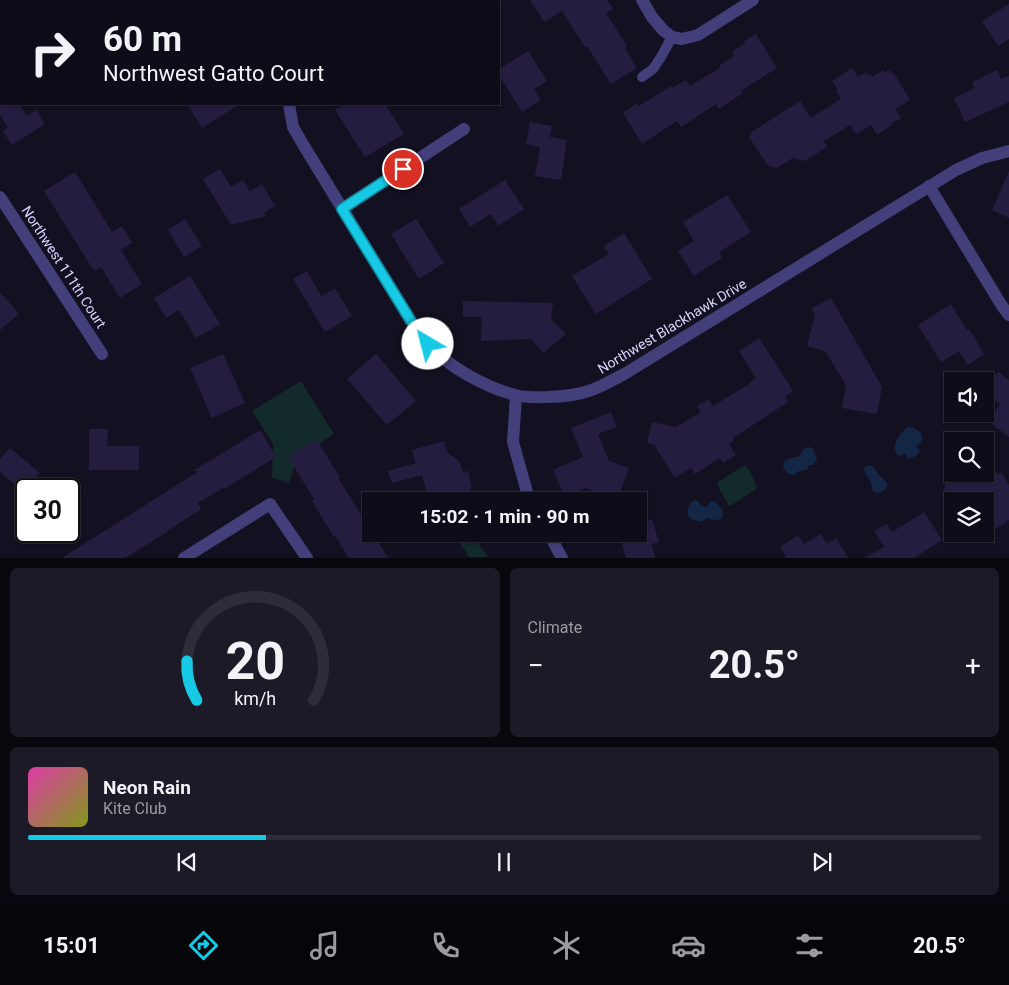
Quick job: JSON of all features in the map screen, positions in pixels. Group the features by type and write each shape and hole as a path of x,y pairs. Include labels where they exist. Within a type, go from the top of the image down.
{"street":[{"path":"642,0 657,24 670,35 682,39 698,35 753,0"},
{"name":"Northwest Blackhawk Drive","path":"289,105 293,127 411,321 428,344 446,360 469,376 516,396 534,398 577,394 600,386 626,373 929,186 968,164 1009,151"},
{"path":"342,209 464,129"},
{"path":"929,186 1009,315"},
{"name":"Northwest 111th Court","path":"0,197 102,354"},
{"path":"516,396 513,442 527,492"},
{"path":"184,558 270,504 307,558"},
{"path":"553,542 562,558"}],"lane":[{"path":"642,77 653,69 661,58 670,35"}],"green space":[{"path":"301,381 334,434 297,457 289,484 272,478 273,444 252,411"},
{"path":"745,465 753,477 756,489 730,506 718,486 718,482"},
{"path":"459,542 477,542 487,556 485,557 469,557"}],"water":[{"path":"908,427 919,431 922,440 916,446 920,451 908,459 907,453 899,456 896,453 895,445 901,433"},
{"path":"809,447 813,449 817,459 815,463 808,465 806,470 799,471 795,475 788,473 783,466 785,461 800,456 803,449"},
{"path":"868,465 874,467 887,483 886,488 882,492 877,493 873,491 864,468"},
{"path":"695,500 702,506 707,507 711,501 715,502 723,512 722,518 714,520 706,518 702,522 690,519 688,508"}],"building":[{"path":"530,0 607,0 613,9 606,13 627,46 625,48 637,68 611,84 562,11 544,22"},
{"path":"1009,4 1009,39 998,46 982,21"},
{"path":"756,34 777,68 742,90 743,93 719,109 716,104 681,127 677,121 642,144 623,113 637,103 639,106 671,86 672,88 686,80 690,86 720,68 719,66 734,56 732,52 745,43 744,41"},
{"path":"528,51 547,81 534,89 541,100 522,112 500,77 500,68"},
{"path":"852,68 858,77 866,72 867,75 870,73 872,77 883,70 885,73 889,70 891,73 893,72 910,100 895,109 901,118 877,135 871,125 856,134 850,125 824,141 827,147 805,161 793,158 777,168 768,166 749,137 750,133 800,101 811,118 841,99 832,81"},
{"path":"997,70 1001,79 1009,76 1009,102 965,122 954,98 975,88 972,82"},
{"path":"0,105 20,105 27,116 36,110 45,124 12,145 3,131 8,128 0,115"},
{"path":"188,105 238,105 202,128"},
{"path":"343,105 386,105 404,134 365,157 335,110"},
{"path":"530,122 552,126 550,137 567,140 561,180 535,176 540,147 526,144"},
{"path":"220,169 231,187 243,180 250,191 262,184 275,206 264,213 266,216 231,225 203,179"},
{"path":"1009,171 1009,218 992,210"},
{"path":"75,172 112,232 122,226 132,243 121,250 142,284 120,298 101,267 94,271 44,191"},
{"path":"505,180 524,209 498,226 491,214 470,227 459,209"},
{"path":"727,195 751,232 719,252 722,258 694,276 678,251 694,241 683,222"},
{"path":"185,219 202,246 184,257 168,230"},
{"path":"416,219 444,263 419,279 391,234"},
{"path":"624,233 652,279 596,314 572,276 609,254 604,246"},
{"path":"307,271 321,296 335,288 352,316 325,332 293,279"},
{"path":"190,276 220,324 196,338 179,310 166,318 154,298"},
{"path":"0,292 19,314 0,330"},
{"path":"831,298 882,387 877,414 842,408 846,385 825,351 807,346 815,316 812,308"},
{"path":"463,301 553,303 551,319 566,334 543,353 531,339 481,341 482,317 463,317"},
{"path":"951,304 984,354 968,365 959,351 941,362 918,325"},
{"path":"759,338 793,391 785,396 788,402 733,438 734,440 729,444 736,455 723,463 720,458 695,474 691,468 675,478 654,445 647,443 652,422 676,427 701,412 697,406 709,399 713,406 749,384 756,378 739,351"},
{"path":"223,354 245,403 212,418 190,368"},
{"path":"376,354 416,401 387,425 347,379"},
{"path":"998,372 1009,380 1009,437 989,422 994,422 994,412 1000,404 994,400 994,377"},
{"path":"611,412 617,427 598,434 609,461 629,468 620,492 596,492 585,488 576,492 563,492 553,470 583,457 571,428"},
{"path":"89,429 108,429 107,446 139,446 139,470 89,470"},
{"path":"260,430 276,457 198,503 201,509 167,532 125,558 62,558 199,471 193,471"},
{"path":"316,439 362,517 362,542 378,542 388,558 349,558 312,501 314,499 288,457"},
{"path":"444,441 447,452 460,462 463,472 468,471 471,492 427,492 422,475 392,483 388,471 416,463 412,450"},
{"path":"10,448 40,473 36,478 15,478 15,484 0,472 0,459"},
{"path":"994,469 998,475 1001,472 1009,485 1009,520 994,530 994,492 944,492 945,482 994,482"},
{"path":"924,512 942,540 914,558 864,558 884,547 874,531 887,524 892,532"},
{"path":"652,519 659,542 652,544 655,558 626,558 621,542 647,542 647,521"},
{"path":"821,534 827,544 836,538 848,558 783,558 786,556 780,547 798,535 804,544"}],"route":[{"path":"403,169 342,209 411,321 428,344"}]}
